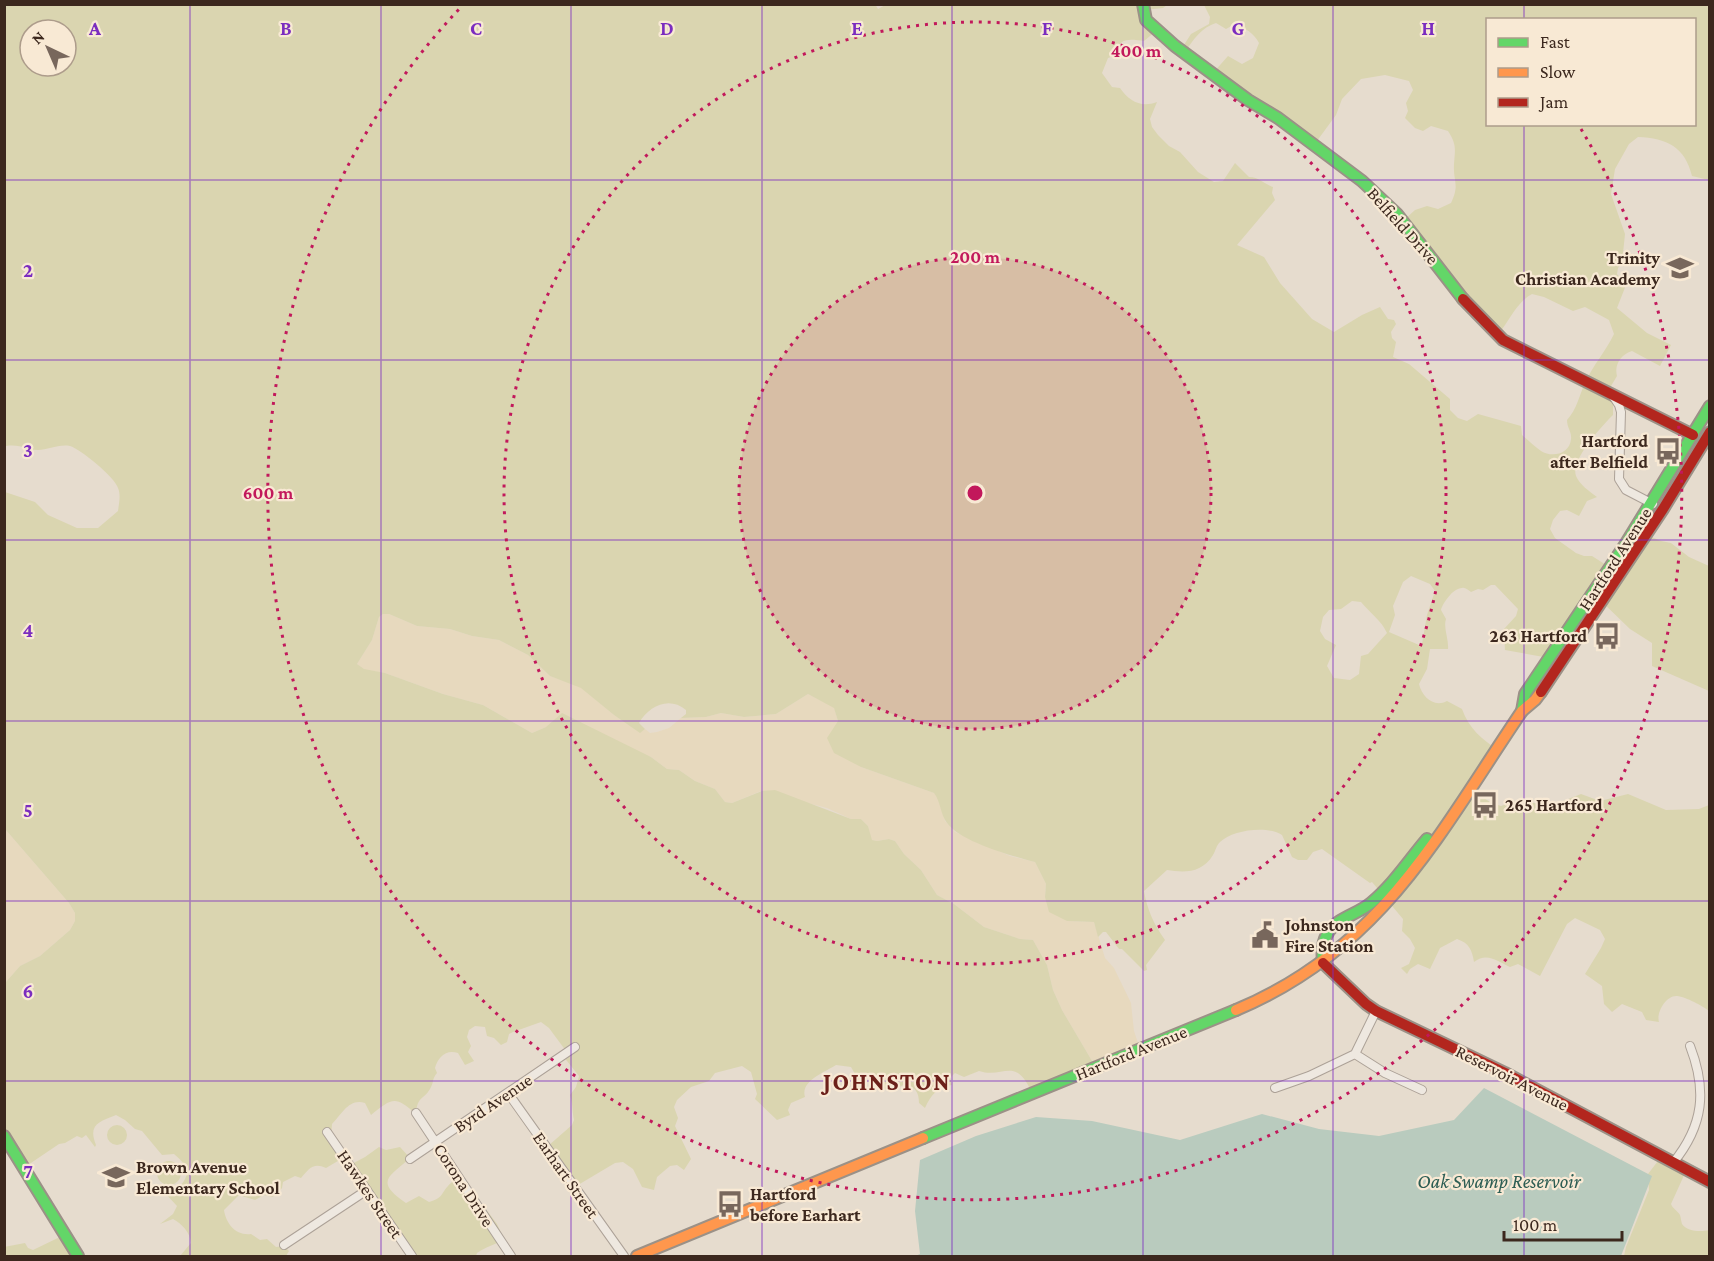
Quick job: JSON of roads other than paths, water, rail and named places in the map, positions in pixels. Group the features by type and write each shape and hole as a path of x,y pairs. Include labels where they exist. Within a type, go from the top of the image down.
{"main road":[{"name":"Belfield Drive","path":"1143,4 1146,20 1175,46 1362,181 1396,214 1462,298 1503,340 1693,435"},
{"name":"Hartford Avenue","path":"1522,711 1526,694 1625,545 1710,406"},
{"name":"Hartford Avenue","path":"637,1257 1242,1007 1323,963 1365,927 1410,877 1522,711 1535,700 1663,509 1710,432"},
{"path":"1323,963 1323,943 1330,929 1374,901 1409,859 1458,807"},
{"name":"Reservoir Avenue","path":"1323,963 1376,1011 1505,1073 1710,1182"},
{"path":"4,1136 78,1257"}],"street":[{"path":"1613,396 1621,412 1619,479 1626,490 1663,509"},
{"path":"1275,1088 1309,1076 1355,1054 1376,1011"},
{"path":"1673,1162 1694,1131 1700,1103 1698,1069 1690,1046"},
{"name":"Byrd Avenue","path":"410,1159 575,1047"},
{"path":"1355,1054 1385,1073 1422,1090"},
{"name":"Earhart Street","path":"508,1093 624,1257"},
{"name":"Corona Drive","path":"416,1113 511,1257"},
{"name":"Hawkes Street","path":"327,1132 412,1257"},
{"path":"284,1245 367,1190"}],"water":[{"name":"Oak Swamp Reservoir","path":"1484,1088 1652,1176 1621,1256 915,1256 920,1254 915,1211 920,1160 976,1136 1036,1117 1092,1121 1180,1140 1262,1114 1319,1129 1379,1136 1454,1120"}],"place":[{"name":"Trinity Christian Academy","path":"1680,268"},
{"name":"Hartford after Belfield","path":"1668,451"},
{"name":"263 Hartford","path":"1607,636"},
{"name":"265 Hartford","path":"1485,805"},
{"name":"Johnston Fire Station","path":"1265,935"},
{"name":"Brown Avenue Elementary School","path":"116,1177"},
{"name":"Hartford before Earhart","path":"730,1204"}],"district":[{"name":"JOHNSTON","path":"887,1082"}]}
